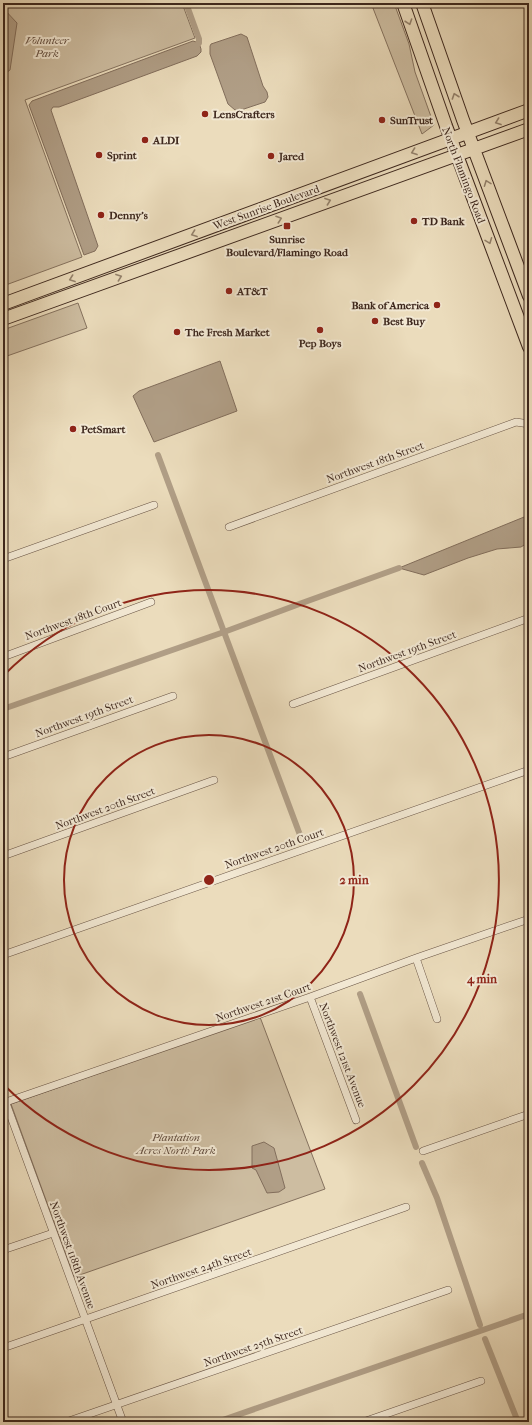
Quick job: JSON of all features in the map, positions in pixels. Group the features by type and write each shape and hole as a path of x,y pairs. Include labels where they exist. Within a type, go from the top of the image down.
{"highway":[{"name":"North Flamingo Road","path":"403,3 457,156 529,347"},
{"name":"North Flamingo Road","path":"422,3 474,150 529,296"},
{"name":"West Sunrise Boulevard","path":"3,304 529,110"},
{"name":"West Sunrise Boulevard","path":"3,319 529,129"}],"street":[{"name":"Northwest 18th Street","path":"229,527 516,422 529,423"},
{"path":"3,559 154,505"},
{"name":"Northwest 18th Court","path":"3,657 151,602"},
{"name":"Northwest 19th Street","path":"293,704 529,618"},
{"name":"Northwest 19th Street","path":"3,758 173,696"},
{"name":"Northwest 20th Court","path":"3,955 529,770"},
{"name":"Northwest 20th Street","path":"3,856 214,780"},
{"name":"Northwest 21st Court","path":"4,1100 310,997 529,919"},
{"path":"416,958 437,1019"},
{"name":"Northwest 121st Avenue","path":"310,997 356,1120"},
{"name":"Northwest 118th Avenue","path":"4,1100 123,1422"},
{"path":"422,1151 529,1114"},
{"name":"Northwest 24th Street","path":"3,1348 406,1207"},
{"path":"3,1250 53,1233"},
{"name":"Northwest 25th Street","path":"66,1422 448,1290"},
{"path":"364,1422 481,1381"}],"green space":[{"name":"Volunteer Park","path":"3,3 182,3 195,38 25,100 82,257 3,286"},
{"path":"371,3 394,3 409,44 415,72 434,125 422,134"},
{"path":"78,303 87,328 7,356 3,344 3,330"},
{"name":"Plantation Acres North Park","path":"260,1017 325,1189 74,1277 11,1104"}],"shaded area":[{"path":"3,8 17,23 10,70 3,75"},
{"path":"241,34 247,37 268,97 265,102 241,110 235,110 228,104 210,54 210,46 211,44"},
{"path":"193,41 199,43 201,49 201,52 197,56 59,107 53,107 51,110 98,246 95,251 84,255 29,105 32,101"},
{"path":"220,361 237,411 154,442 133,396 139,391"},
{"path":"529,515 529,542 521,547 497,549 468,558 424,575 399,568"},
{"path":"264,1142 274,1148 285,1188 279,1192 267,1193 256,1170 252,1168 252,1146"}],"waterway":[{"path":"186,3 199,39 199,43 194,48"},
{"path":"158,455 300,835"},
{"path":"3,709 224,632 399,568"},
{"path":"360,994 416,1147"},
{"path":"422,1163 437,1198 480,1325"},
{"path":"217,1422 529,1314"},
{"path":"485,1339 518,1422"}],"place":[{"name":"LensCrafters","path":"205,114"},
{"name":"SunTrust","path":"382,120"},
{"name":"ALDI","path":"145,140"},
{"name":"Sprint","path":"99,155"},
{"name":"Jared","path":"271,156"},
{"name":"Denny's","path":"101,215"},
{"name":"TD Bank","path":"414,221"},
{"name":"Sunrise Boulevard/Flamingo Road","path":"287,226"},
{"name":"AT&T","path":"229,291"},
{"name":"Bank of America","path":"437,305"},
{"name":"Best Buy","path":"375,321"},
{"name":"Pep Boys","path":"320,330"},
{"name":"The Fresh Market","path":"177,332"},
{"name":"PetSmart","path":"73,429"}]}
